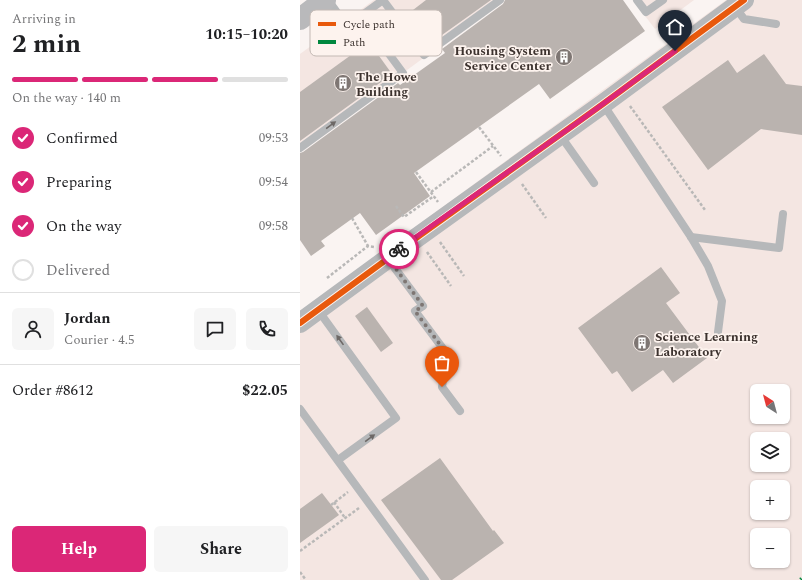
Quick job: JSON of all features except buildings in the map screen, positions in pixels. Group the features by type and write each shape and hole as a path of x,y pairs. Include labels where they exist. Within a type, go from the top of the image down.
{"main road":[{"path":"312,10 325,0"},
{"path":"300,19 310,11"}],"street":[{"path":"300,323 318,310 384,253 560,135 739,3"}],"lane":[{"path":"328,0 335,10"},
{"path":"369,10 383,0 390,10"},
{"path":"442,42 500,0"},
{"path":"637,0 646,12 662,0"},
{"path":"739,3 744,19 776,24"},
{"path":"300,148 403,73 390,56"},
{"path":"602,104 691,237 708,266 722,301 718,332"},
{"path":"560,135 594,183"},
{"path":"691,237 779,248 783,214"},
{"path":"384,253 423,306 415,311 447,354 442,387 460,411"},
{"path":"318,310 396,418 338,460"},
{"path":"300,409 425,580"}],"path":[{"path":"630,106 705,210"},
{"path":"431,192 494,146"},
{"path":"416,172 441,207"},
{"path":"396,206 404,217 434,196"},
{"path":"352,218 368,246 384,253"},
{"path":"440,242 464,276"},
{"path":"327,278 368,246"},
{"path":"427,252 450,286"},
{"path":"345,518 332,504 356,486"},
{"path":"300,552 368,501"},
{"path":"300,572 306,580"}],"shaded area":[{"path":"374,0 503,0 442,44 442,10 360,10"},
{"path":"633,0 694,0 655,29"},
{"path":"726,0 802,0 802,580 300,580 300,311"},
{"path":"310,47 310,56 426,56 300,148 300,54"}],"cycle path":[{"path":"300,323 744,0"}],"way so far":[{"path":"399,249 388,258 423,306 415,311 447,354 442,387"}],"place":[{"name":"Housing System Service Center","path":"564,57"},
{"name":"The Howe Building","path":"343,83"},
{"name":"Science Learning Laboratory","path":"642,343"}],"route":[{"path":"399,249 581,120 675,51"}]}
